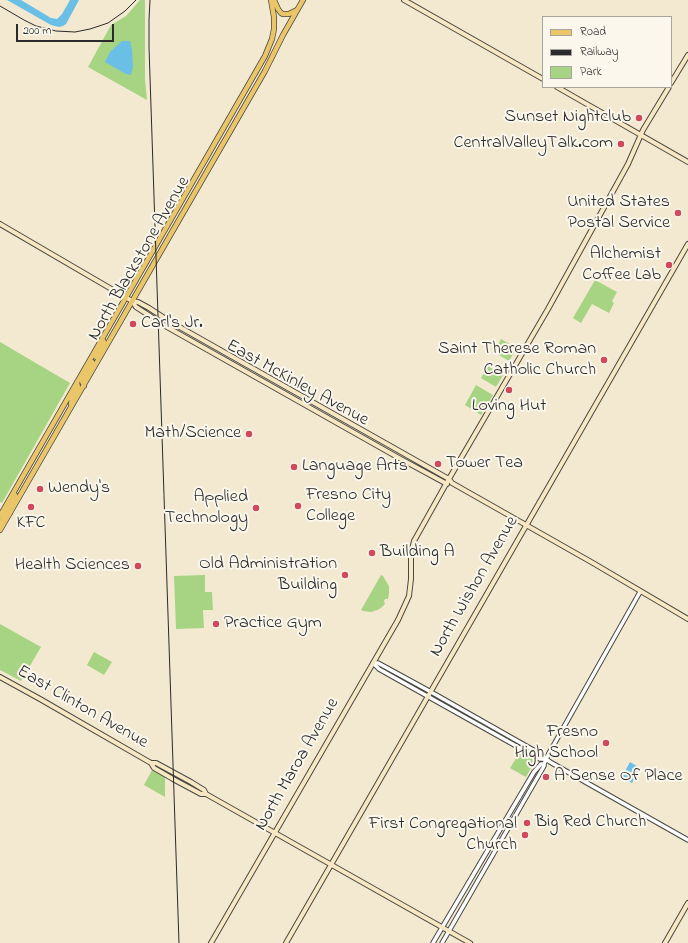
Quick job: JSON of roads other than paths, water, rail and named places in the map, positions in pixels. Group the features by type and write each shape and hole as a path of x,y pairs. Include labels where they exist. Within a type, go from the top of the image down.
{"main road":[{"path":"272,0 283,14 289,14 298,9"},
{"name":"North Blackstone Avenue","path":"0,516 268,51 274,29 272,0"},
{"name":"North Blackstone Avenue","path":"0,530 265,72 285,31 303,0"},
{"path":"404,0 542,78"},
{"path":"672,81 688,55"},
{"path":"559,88 688,162"},
{"name":"North Maroa Avenue","path":"211,943 398,620 407,600 410,584 411,553 413,545 572,266 628,164 641,135 668,88"},
{"name":"East McKinley Avenue","path":"0,224 126,298 138,302 236,360 593,563 688,619"},
{"name":"North Wishon Avenue","path":"286,943 688,244"},
{"name":"East McKinley Avenue","path":"132,301 136,307 167,327 343,426 449,482"},
{"path":"167,327 176,329 191,336 194,335"},
{"path":"88,377 96,357 103,345 104,342 102,339"},
{"path":"192,340 232,360 236,360"},
{"path":"84,386 82,381 90,368 96,349"},
{"path":"71,408 72,399 78,388 77,382"},
{"path":"343,426 364,432"},
{"path":"10,513 8,508 15,496 21,479"},
{"path":"0,524 5,514 4,510"},
{"name":"East Clinton Avenue","path":"0,677 151,763 156,763 191,782 204,790 206,794"},
{"name":"East Clinton Avenue","path":"151,763 154,768 173,779 202,794 206,794 470,943"},
{"path":"173,779 188,783 191,782"},
{"path":"665,943 688,903"}],"street":[{"path":"442,943 541,772 546,759 640,592"},
{"path":"373,663 379,669 540,759 546,759"},
{"path":"373,663 378,663 431,692 688,840"},
{"path":"463,716 466,712"},
{"path":"496,734 498,730"},
{"path":"433,943 534,772 541,764 544,764"}],"water":[{"path":"7,0 21,0 51,18 57,19 62,14 70,0 79,0 66,24 59,27 51,25"},
{"path":"122,41 130,41 133,67 131,75 126,74 105,62 110,52"},
{"path":"630,762 640,768 632,783 622,777"}],"railway":[{"path":"0,6 36,26 56,31 75,32 108,23 125,11 136,0"},
{"path":"150,0 149,47 179,943"}],"place":[{"name":"Sunset Nightclub","path":"639,118"},
{"name":"CentralValleyTalk.com","path":"621,144"},
{"name":"United States Postal Service","path":"678,213"},
{"name":"Alchemist Coffee Lab","path":"669,265"},
{"name":"Carl's Jr.","path":"133,324"},
{"name":"Saint Therese Roman Catholic Church","path":"604,360"},
{"name":"Loving Hut","path":"509,390"},
{"name":"Math/Science","path":"249,434"},
{"name":"Tower Tea","path":"438,464"},
{"name":"Language Arts","path":"294,467"},
{"name":"Wendy's","path":"40,489"},
{"name":"Fresno City College","path":"298,506"},
{"name":"KFC","path":"31,507"},
{"name":"Applied Technology","path":"256,508"},
{"name":"Building A","path":"372,553"},
{"name":"Health Sciences","path":"138,566"},
{"name":"Old Administration Building","path":"345,575"},
{"name":"Practice Gym","path":"216,624"},
{"name":"Fresno High School","path":"606,743"},
{"name":"A Sense Of Place","path":"546,777"},
{"name":"Big Red Church","path":"527,823"},
{"name":"First Congregational Church","path":"525,835"}]}
